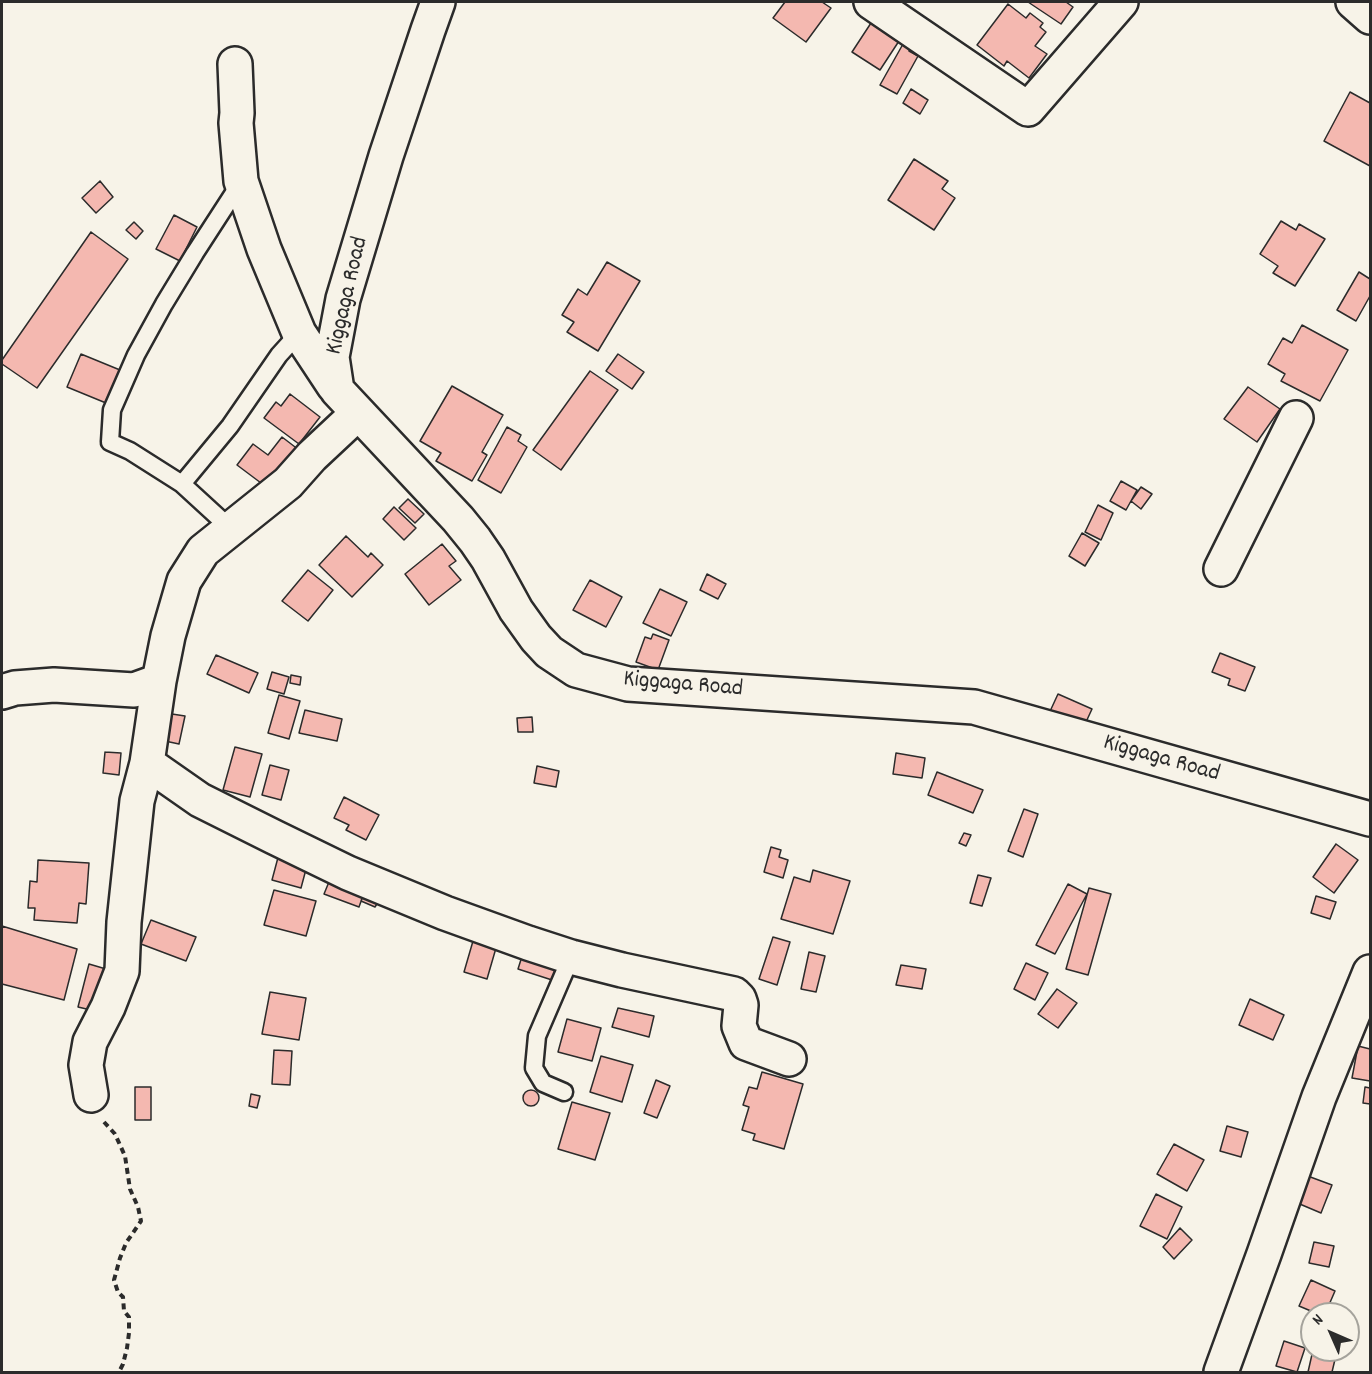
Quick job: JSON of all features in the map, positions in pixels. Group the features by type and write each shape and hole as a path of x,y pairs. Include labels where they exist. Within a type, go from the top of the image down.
{"street":[{"name":"Kiggaga Road","path":"438,2 386,156 344,299 332,357 347,401 475,540 516,610 549,652 576,669 628,684 974,707 1371,819"},
{"path":"871,2 1028,109 1121,2"},
{"path":"1353,2 1371,17"},
{"path":"91,1095 86,1065 90,1042 108,1007 122,971 124,922 137,801 147,763 168,636 184,581 203,551 288,483 312,456 347,401 299,333 264,249 241,181 236,123 235,64"},
{"path":"1221,569 1296,418"},
{"path":"2,692 15,688 54,685 134,690 159,681"},
{"path":"147,763 201,800 274,837 348,873 445,913 571,957 734,994 740,999 739,1026 746,1043 789,1059"},
{"path":"1221,1372 1319,1097 1371,972"}],"lane":[{"path":"230,528 182,483 130,451 110,442 112,410 136,356 164,304 241,181"},
{"path":"182,483 230,426 279,355 299,333"},
{"path":"564,1092 543,1083 534,1068 537,1036 571,957"}],"path":[{"path":"91,1095 102,1120 115,1134 125,1156 130,1189 141,1221 126,1243 114,1280 118,1292 123,1297 124,1311 129,1317 127,1348 119,1372"}],"building":[{"path":"785,2 822,2 831,8 806,42 773,18"},
{"path":"1028,2 1066,2 1073,7 1061,24"},
{"path":"1008,4 1026,18 1030,13 1043,23 1040,27 1046,32 1035,46 1047,54 1029,78 1007,61 1004,66 977,45"},
{"path":"871,23 899,41 880,70 852,52"},
{"path":"903,44 918,56 897,94 880,85"},
{"path":"911,89 928,100 920,114 903,103"},
{"path":"1350,92 1370,103 1370,166 1324,141"},
{"path":"914,159 948,181 942,189 955,198 934,230 888,200"},
{"path":"100,181 113,197 96,213 82,198"},
{"path":"174,215 197,227 180,261 156,249"},
{"path":"1281,221 1296,230 1299,224 1325,239 1295,286 1273,273 1278,266 1260,254"},
{"path":"134,222 143,231 136,239 126,230"},
{"path":"91,232 128,259 37,388 2,364 2,360"},
{"path":"607,262 640,281 598,351 567,332 574,322 562,315 578,289 587,295"},
{"path":"1359,272 1370,279 1370,296 1356,321 1337,310"},
{"path":"1302,325 1348,350 1320,401 1281,381 1285,374 1268,364 1283,338 1292,343"},
{"path":"81,354 120,370 106,403 67,387"},
{"path":"618,354 644,372 632,389 606,371"},
{"path":"590,371 618,390 561,470 533,450"},
{"path":"452,386 503,415 482,452 487,455 472,481 436,461 441,453 420,441"},
{"path":"1248,387 1280,409 1257,442 1224,419"},
{"path":"290,394 320,417 299,444 264,418 276,402 281,406"},
{"path":"507,427 521,435 518,441 527,447 501,493 478,480"},
{"path":"282,437 299,450 269,489 237,465 253,444 268,455"},
{"path":"1121,481 1137,490 1126,510 1110,501"},
{"path":"1141,487 1152,494 1141,509 1131,501"},
{"path":"408,499 424,514 415,523 399,508"},
{"path":"1098,505 1113,513 1101,540 1085,532"},
{"path":"394,507 416,528 404,540 383,519"},
{"path":"1082,533 1099,543 1085,566 1069,556"},
{"path":"346,536 368,557 371,553 383,565 352,597 319,565"},
{"path":"442,544 456,561 449,566 461,580 429,605 405,574"},
{"path":"308,570 333,590 308,621 282,601"},
{"path":"707,574 726,584 718,599 700,590"},
{"path":"590,580 622,597 606,627 573,610"},
{"path":"660,589 687,602 671,636 643,623"},
{"path":"653,634 669,640 658,670 636,662 645,637 651,639"},
{"path":"1220,653 1255,667 1245,691 1228,685 1230,679 1212,672"},
{"path":"216,655 258,673 249,693 207,674"},
{"path":"272,672 289,677 284,694 267,689"},
{"path":"291,675 301,677 300,685 290,683"},
{"path":"1058,694 1092,709 1080,735 1046,720"},
{"path":"279,695 300,701 289,739 268,733"},
{"path":"305,710 342,719 337,741 299,733"},
{"path":"172,714 185,716 179,744 165,741"},
{"path":"532,717 533,732 518,732 517,718"},
{"path":"235,747 262,754 250,797 223,790"},
{"path":"105,752 121,753 119,775 103,773"},
{"path":"896,753 925,758 922,778 893,774"},
{"path":"270,765 289,770 281,800 262,795"},
{"path":"537,766 559,771 556,787 534,783"},
{"path":"937,772 983,790 973,813 928,795"},
{"path":"344,797 379,815 366,840 346,830 349,825 334,818"},
{"path":"1024,809 1038,814 1023,857 1008,851"},
{"path":"964,833 971,835 966,846 959,843"},
{"path":"1336,844 1358,860 1334,893 1313,877"},
{"path":"771,847 781,850 779,857 788,860 783,878 764,872"},
{"path":"280,850 309,858 301,888 272,880"},
{"path":"38,860 89,863 86,904 79,903 77,923 34,920 35,908 28,908 30,881 37,882"},
{"path":"813,870 850,881 833,934 781,919 794,877 810,882"},
{"path":"978,875 991,878 982,906 970,903"},
{"path":"331,877 364,893 359,907 324,894"},
{"path":"1068,884 1087,894 1055,954 1036,945"},
{"path":"1089,888 1111,894 1088,975 1066,969"},
{"path":"274,890 316,901 306,936 264,925"},
{"path":"364,893 380,899 375,907 361,901"},
{"path":"1316,896 1336,902 1330,919 1311,913"},
{"path":"151,920 196,937 186,961 141,944"},
{"path":"2,926 77,949 64,1000 2,984"},
{"path":"773,937 790,942 777,985 759,979"},
{"path":"473,941 496,948 487,979 464,972"},
{"path":"524,950 558,961 552,980 518,969"},
{"path":"809,952 825,956 816,992 801,989"},
{"path":"1026,963 1048,973 1035,1000 1014,989"},
{"path":"89,964 106,969 95,1011 78,1007"},
{"path":"901,965 926,969 922,989 896,985"},
{"path":"1057,989 1077,1003 1058,1028 1038,1014"},
{"path":"270,992 306,998 299,1040 262,1034"},
{"path":"1250,999 1284,1015 1273,1040 1239,1025"},
{"path":"618,1008 654,1016 649,1037 612,1027"},
{"path":"567,1019 601,1028 592,1061 558,1052"},
{"path":"1358,1046 1370,1049 1370,1081 1352,1078"},
{"path":"274,1050 292,1051 290,1085 272,1084"},
{"path":"601,1056 633,1065 622,1102 590,1092"},
{"path":"762,1072 803,1084 784,1149 753,1140 755,1134 742,1130 749,1107 743,1105 749,1087 757,1089"},
{"path":"656,1080 670,1086 657,1118 644,1113"},
{"path":"135,1087 151,1087 151,1120 135,1120"},
{"path":"1365,1087 1370,1088 1370,1104 1363,1103"},
{"path":"531,1090 537,1092 539,1098 537,1104 531,1106 525,1104 523,1098 525,1092"},
{"path":"251,1094 260,1096 257,1108 249,1106"},
{"path":"572,1102 610,1113 595,1160 558,1149"},
{"path":"1227,1126 1248,1132 1241,1157 1220,1151"},
{"path":"1174,1144 1204,1160 1187,1191 1157,1174"},
{"path":"1305,1175 1332,1185 1321,1213 1295,1202"},
{"path":"1156,1194 1182,1207 1167,1239 1140,1226"},
{"path":"1180,1228 1192,1240 1174,1259 1163,1247"},
{"path":"1314,1242 1334,1246 1329,1267 1309,1263"},
{"path":"1311,1280 1335,1291 1330,1302 1301,1302"},
{"path":"1284,1341 1300,1346 1300,1362 1297,1372 1276,1366"},
{"path":"1310,1362 1334,1362 1332,1372 1308,1372"}]}
